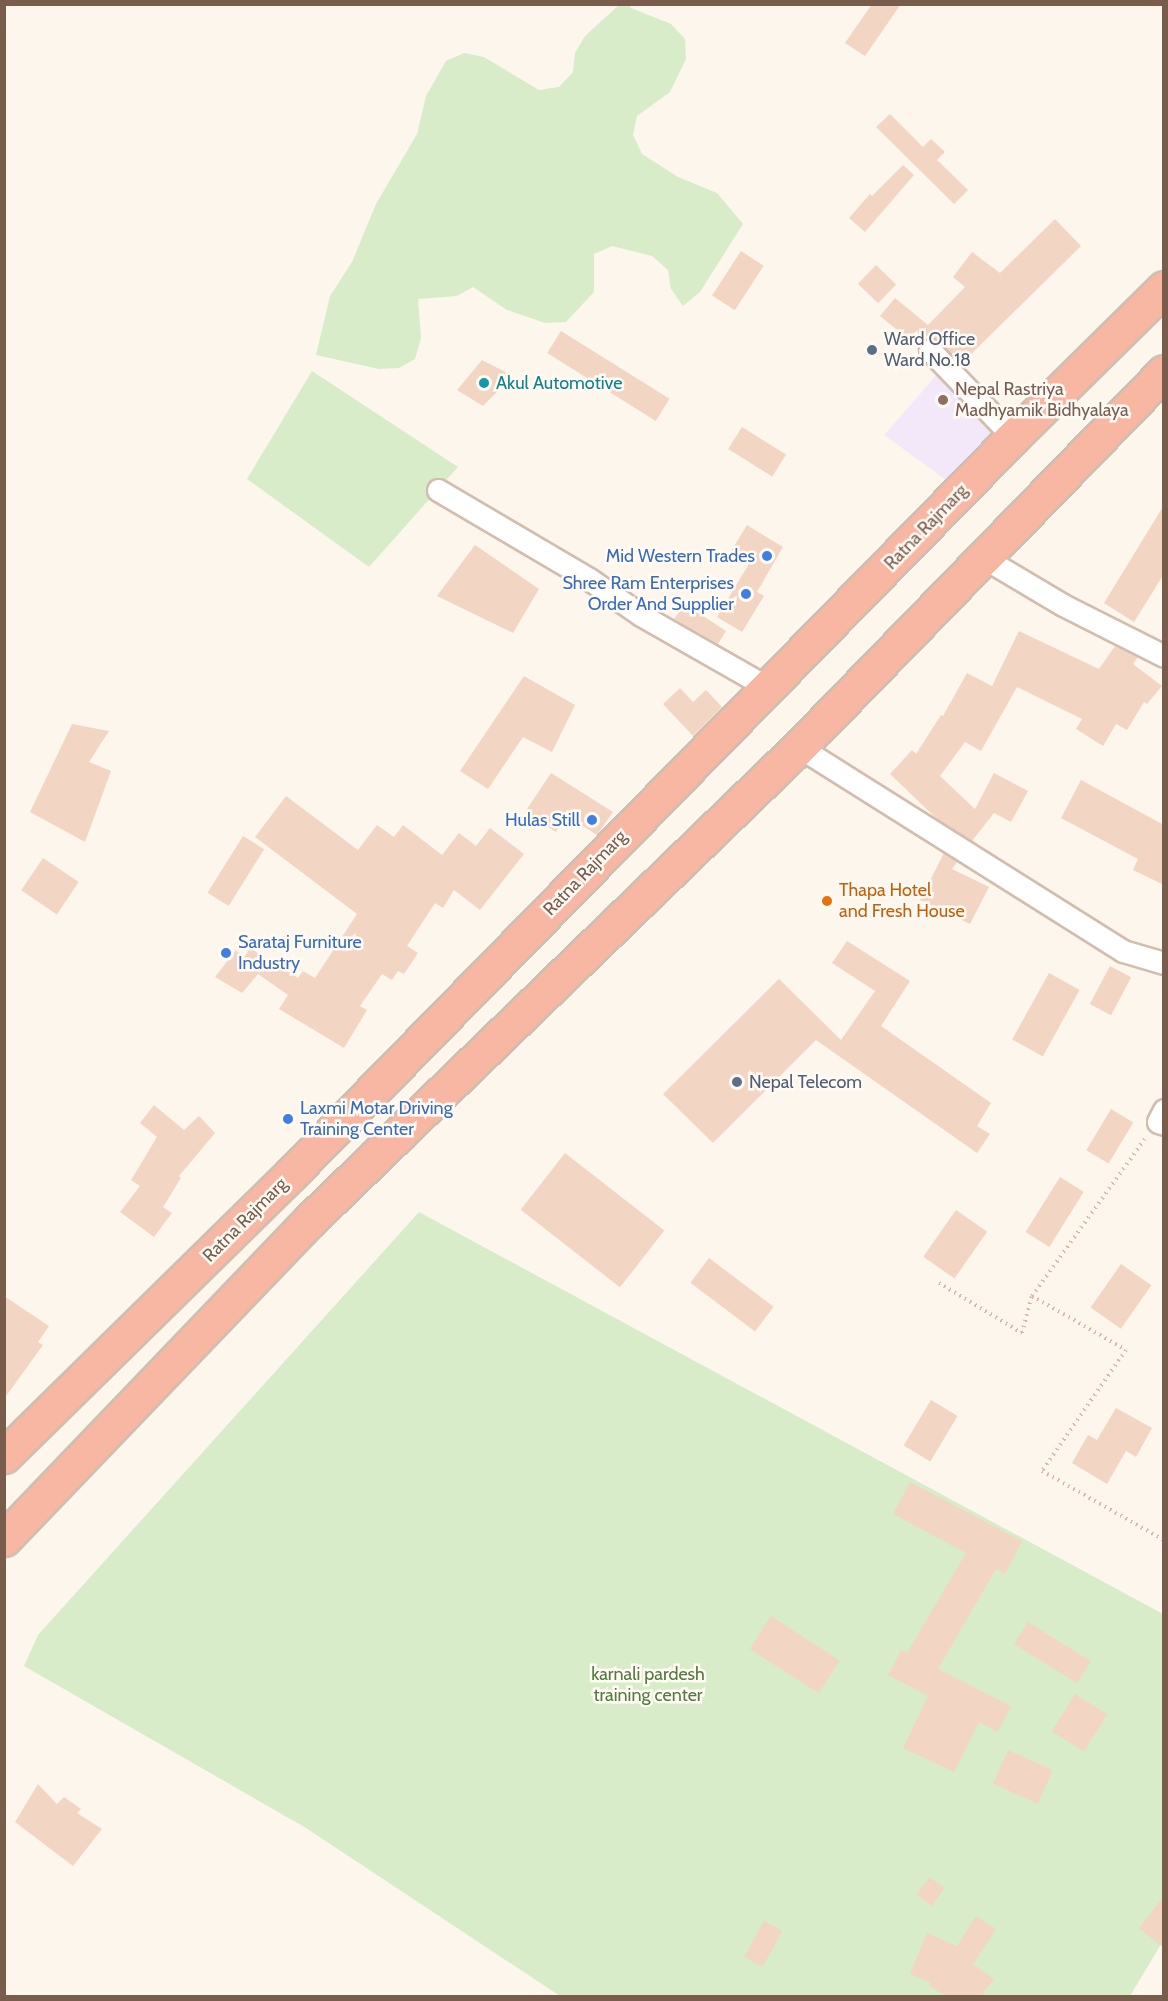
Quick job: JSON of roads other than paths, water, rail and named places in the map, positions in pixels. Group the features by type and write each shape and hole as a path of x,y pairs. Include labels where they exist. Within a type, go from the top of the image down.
{"highway":[{"name":"Ratna Rajmarg","path":"4,1456 291,1174 1013,437 1164,288"},
{"path":"4,1539 310,1220 799,747 1164,372"}],"street":[{"path":"930,350 1013,437"},
{"path":"438,490 589,579 641,615 769,688"},
{"path":"984,558 1063,605 1164,656"},
{"path":"799,747 1124,951 1164,963"}],"place":[{"name":"Ward Office Ward No.18","path":"872,350"},
{"name":"Akul Automotive","path":"484,383"},
{"name":"Nepal Rastriya Madhyamik Bidhyalaya","path":"943,400"},
{"name":"Mid Western Trades","path":"767,556"},
{"name":"Shree Ram Enterprises Order And Supplier","path":"746,594"},
{"name":"Hulas Still","path":"592,820"},
{"name":"Thapa Hotel and Fresh House","path":"827,901"},
{"name":"Sarataj Furniture Industry","path":"226,953"},
{"name":"Nepal Telecom","path":"737,1082"},
{"name":"Laxmi Motar Driving Training Center","path":"288,1119"}],"park label":[{"name":"karnali pardesh training center","path":"648,1685"}]}
